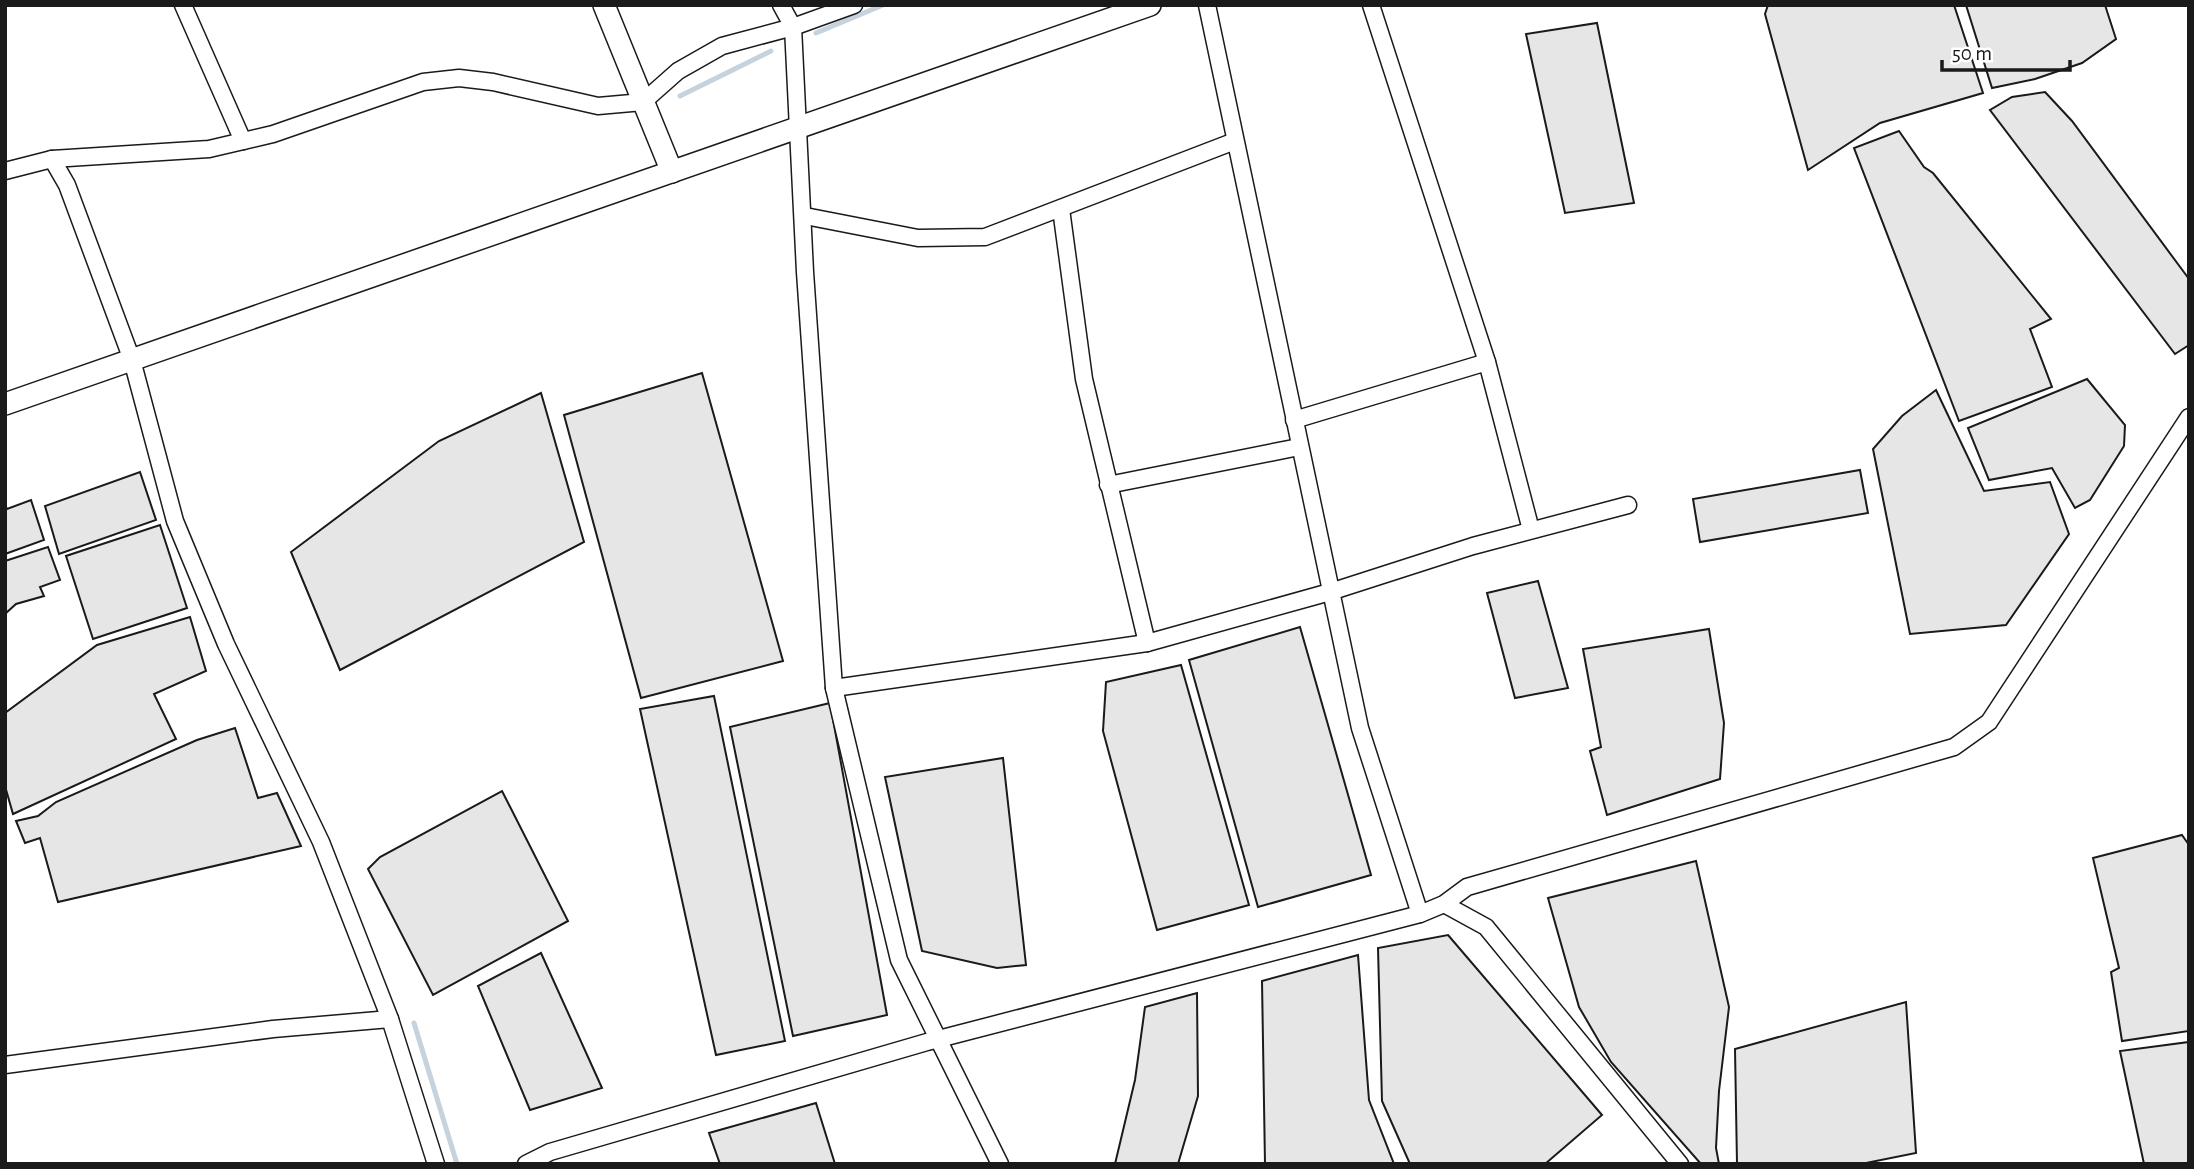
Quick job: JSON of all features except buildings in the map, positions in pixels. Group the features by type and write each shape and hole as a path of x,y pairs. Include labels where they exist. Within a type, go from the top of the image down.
{"street":[{"path":"183,5 243,141"},
{"path":"604,5 672,172"},
{"path":"781,5 793,27 805,216 805,272 834,688 896,949 936,1040 1000,1164"},
{"path":"5,171 52,159 209,149 273,134 423,82 459,78 493,82 598,106 643,102 678,71 722,46 793,27 854,5"},
{"path":"5,404 1150,5"},
{"path":"1207,5 1360,728 1420,914"},
{"path":"1371,5 1487,362 1531,530"},
{"path":"805,216 918,238 985,237 1235,141"},
{"path":"52,159 67,185 132,360 174,521 226,644 321,842 390,1019 436,1164"},
{"path":"1061,209 1084,379 1147,642"},
{"path":"1294,420 1487,362"},
{"path":"526,1164 550,1152 936,1040 1420,914 1444,904 1467,887 1954,747 1989,722 2189,417"},
{"path":"1108,485 1300,447"},
{"path":"834,688 1147,642 1330,592 1531,530 1628,505"},
{"path":"1444,904 1486,927 1680,1164"},
{"path":"5,1065 273,1029 390,1019"}],"waterway":[{"path":"816,33 883,5"},
{"path":"680,96 771,51"},
{"path":"414,1023 457,1164"}]}
